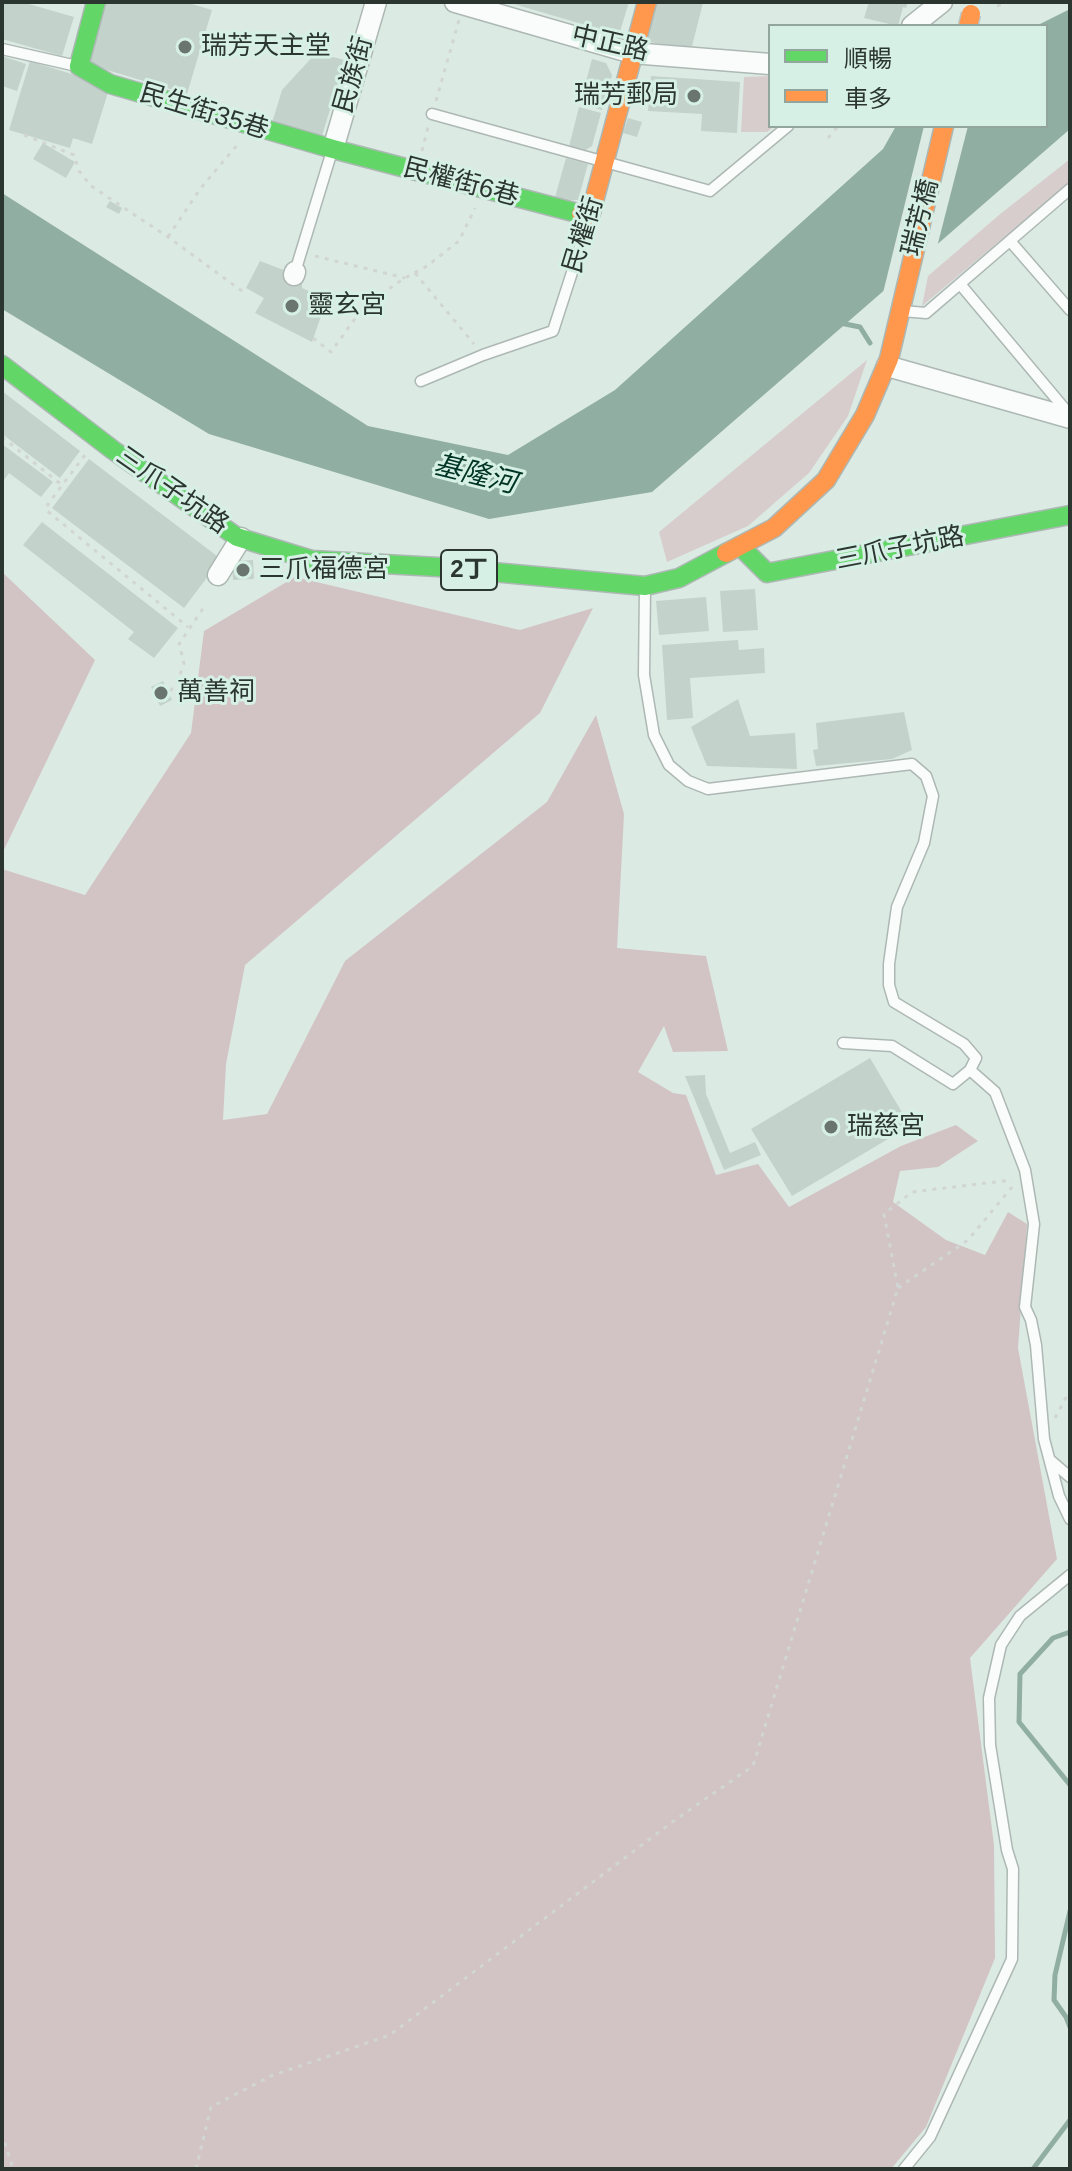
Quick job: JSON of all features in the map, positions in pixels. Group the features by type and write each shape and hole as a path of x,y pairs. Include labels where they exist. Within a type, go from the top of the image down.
{"main road":[{"path":"79,66 96,2"},
{"name":"民權街","path":"590,216 647,2"},
{"name":"民生街35巷","path":"79,66 110,84 333,149"},
{"name":"瑞芳橋","path":"898,310 944,128"},
{"name":"民權街6巷","path":"333,149 590,216"},
{"name":"三爪子坑路","path":"2,365 97,437 241,538 312,560 438,567 645,586 679,578 774,528 826,480 865,415 887,366 898,310"},
{"name":"三爪子坑路","path":"740,546 767,573 1070,515"}],"street":[{"name":"民族街","path":"333,149 376,2"},
{"path":"914,24 942,2"},
{"name":"中正路","path":"459,3 632,53 768,64"},
{"path":"887,366 1070,417"},
{"path":"218,575 241,538"}],"lane":[{"path":"2,49 79,66"},
{"path":"432,114 710,191 786,128"},
{"path":"296,266 333,149"},
{"path":"898,310 926,313 1070,189"},
{"name":"民權街","path":"421,381 553,331 590,216"},
{"path":"1010,241 1070,310"},
{"path":"960,284 1070,417"},
{"path":"645,586 644,675 654,735 669,765 688,781 708,789 912,764 926,776 933,796 924,843 897,907 889,985 894,1002 964,1044 976,1058 970,1070 953,1084 892,1046 843,1043"},
{"path":"970,1070 995,1092 1025,1170 1034,1224 1025,1307 1036,1345 1048,1458 1059,1496 1070,1519"},
{"path":"1048,1458 1070,1477"},
{"path":"904,2169 930,2137 1012,1959 1013,1869 1007,1850 990,1745 989,1698 1001,1645 1020,1616 1070,1575"}],"path":[{"path":"997,6 1008,2"},
{"path":"416,171 459,3"},
{"path":"168,237 200,189 253,127"},
{"path":"828,138 836,128"},
{"path":"24,135 74,155 79,171 91,186 242,291"},
{"path":"313,338 331,352 364,306 459,241 484,190"},
{"path":"296,266 405,278"},
{"path":"415,273 483,355"},
{"path":"2,437 62,485"},
{"path":"97,437 46,510 188,627"},
{"path":"170,691 184,663 179,644 204,607"},
{"path":"196,2169 211,2107 271,2076 390,2035 675,1820 753,1766 898,1288 884,1214 912,1192 1018,1180 968,1240 898,1288"},
{"path":"1044,1439 1070,1390"},
{"path":"2,2133 13,2169"}],"shaded area":[{"path":"768,76 768,128 772,128 767,132 741,132 744,77"},
{"path":"1070,159 1070,182 922,306 928,276"},
{"path":"867,360 848,416 809,473 748,526 667,562 659,532"},
{"path":"2,572 95,660 2,854"},
{"path":"295,577 520,630 593,608 540,713 245,965 226,1064 223,1120 267,1114 345,961 547,802 596,715 624,814 617,948 706,956 728,1051 673,1052 664,1026 638,1072 673,1093 686,1095 716,1175 758,1164 789,1207 901,1146 956,1125 978,1141 938,1167 900,1171 893,1202 946,1240 985,1255 1008,1212 1027,1224 1018,1348 1057,1559 970,1658 994,1845 995,1958 926,2127 891,2169 2,2169 2,869 85,895 191,733 204,631"}],"water":[{"name":"基隆河","path":"1070,9 1070,129 652,492 489,519 209,434 2,309 2,193 368,426 508,455 615,390 883,149 895,128 1048,128 1048,24 1040,24"}],"pier":[{"path":"924,128 967,128 936,251 882,297"}],"building":[{"path":"3,2 22,2 74,17 62,56 2,39"},
{"path":"106,2 185,2 212,10 187,94 87,64"},
{"path":"507,2 629,2 619,35"},
{"path":"657,2 703,3 691,50 645,41"},
{"path":"869,2 908,2 906,8 903,7 899,24 864,18"},
{"path":"316,53 345,60 321,139 272,123 282,90"},
{"path":"2,56 26,64 17,91 2,86"},
{"path":"592,59 606,63 612,75 602,110 580,104"},
{"path":"30,61 110,86 92,144 73,138 70,148 9,130"},
{"name":"瑞芳郵局","path":"651,76 740,82 737,133 701,131 702,114 648,111"},
{"path":"579,107 601,113 592,146 584,151 569,147"},
{"path":"628,118 642,122 637,137 623,133"},
{"path":"43,143 75,162 66,178 33,159"},
{"path":"566,158 588,164 578,200 554,201"},
{"path":"110,201 122,208 119,214 106,207"},
{"name":"靈玄宮","path":"260,261 302,277 302,288 327,299 312,342 255,313 264,298 246,288"},
{"path":"2,391 80,451 60,478 2,434"},
{"path":"2,444 53,482 41,497 9,473 2,483"},
{"path":"89,459 221,559 184,608 52,508"},
{"path":"42,522 178,628 154,658 128,639 134,632 23,545"},
{"name":"三爪福德宮","path":"253,560 254,579 233,580 232,561"},
{"path":"755,589 758,630 723,632 720,591"},
{"path":"706,597 709,631 659,635 656,601"},
{"path":"738,640 739,650 764,648 765,673 690,678 693,718 667,720 662,645"},
{"name":"萬善祠","path":"163,681 172,700 160,706 151,687"},
{"path":"738,699 750,736 795,733 797,769 707,766 691,727"},
{"path":"904,712 912,750 892,759 816,766 813,750 818,749 816,723"},
{"name":"瑞慈宮","path":"870,1058 910,1126 792,1196 751,1129"},
{"path":"705,1075 706,1094 730,1153 755,1142 761,1155 724,1170 685,1076"}],"waterway":[{"path":"840,323 860,327 870,343"},
{"path":"1070,1632 1053,1638 1020,1674 1019,1722 1070,1785"},
{"path":"1070,1911 1055,1975 1054,2000 1070,2027"},
{"path":"1033,2169 1070,2120"}],"traffic: fast":[{"path":"96,2 79,66 110,84 333,149 581,214"},
{"path":"2,365 113,450 237,537 312,560 438,567 645,586 679,578 726,553"},
{"path":"740,546 767,573 1070,515"}],"traffic: slow":[{"path":"581,214 590,216 647,2"},
{"path":"968,24 971,14"},
{"path":"726,553 774,528 826,480 865,415 889,359 944,128"}],"place":[{"name":"瑞芳天主堂","path":"185,47"},
{"name":"瑞芳郵局","path":"694,96"},
{"name":"靈玄宮","path":"292,306"},
{"name":"三爪福德宮","path":"243,570"},
{"name":"萬善祠","path":"161,693"},
{"name":"瑞慈宮","path":"831,1127"}]}
